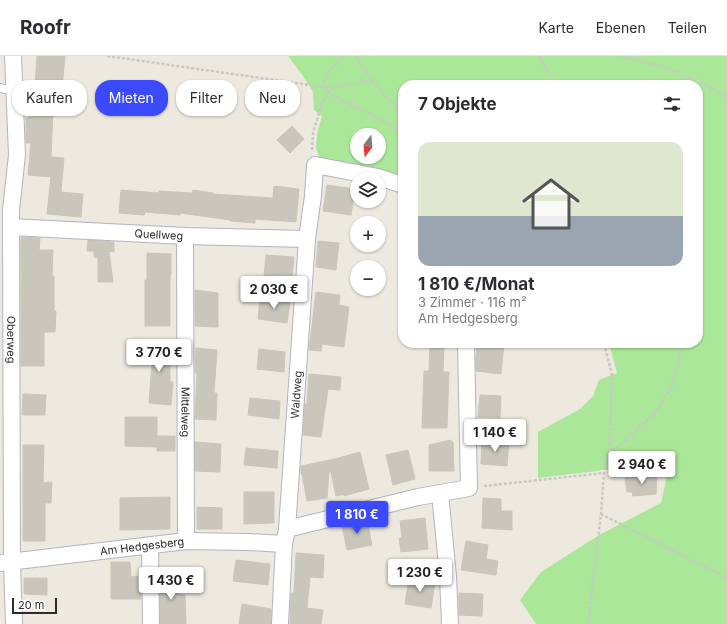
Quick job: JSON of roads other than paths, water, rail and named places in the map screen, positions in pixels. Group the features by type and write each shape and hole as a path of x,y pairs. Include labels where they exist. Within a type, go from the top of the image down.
{"street":[{"name":"Oberweg","path":"13,56 7,89 17,155 11,226 6,412 6,563 14,624"},
{"name":"Waldweg","path":"280,624 284,544 287,529 307,239 313,196 315,165 378,177 398,183"},
{"name":"Quellweg","path":"11,226 185,236 307,239"},
{"name":"Mittelweg","path":"185,236 186,541"},
{"path":"287,529 418,497 469,488 466,348"},
{"path":"440,494 448,576 450,624"},
{"name":"Am Hedgesberg","path":"6,563 186,541 284,544"},
{"path":"150,546 151,624"}]}
